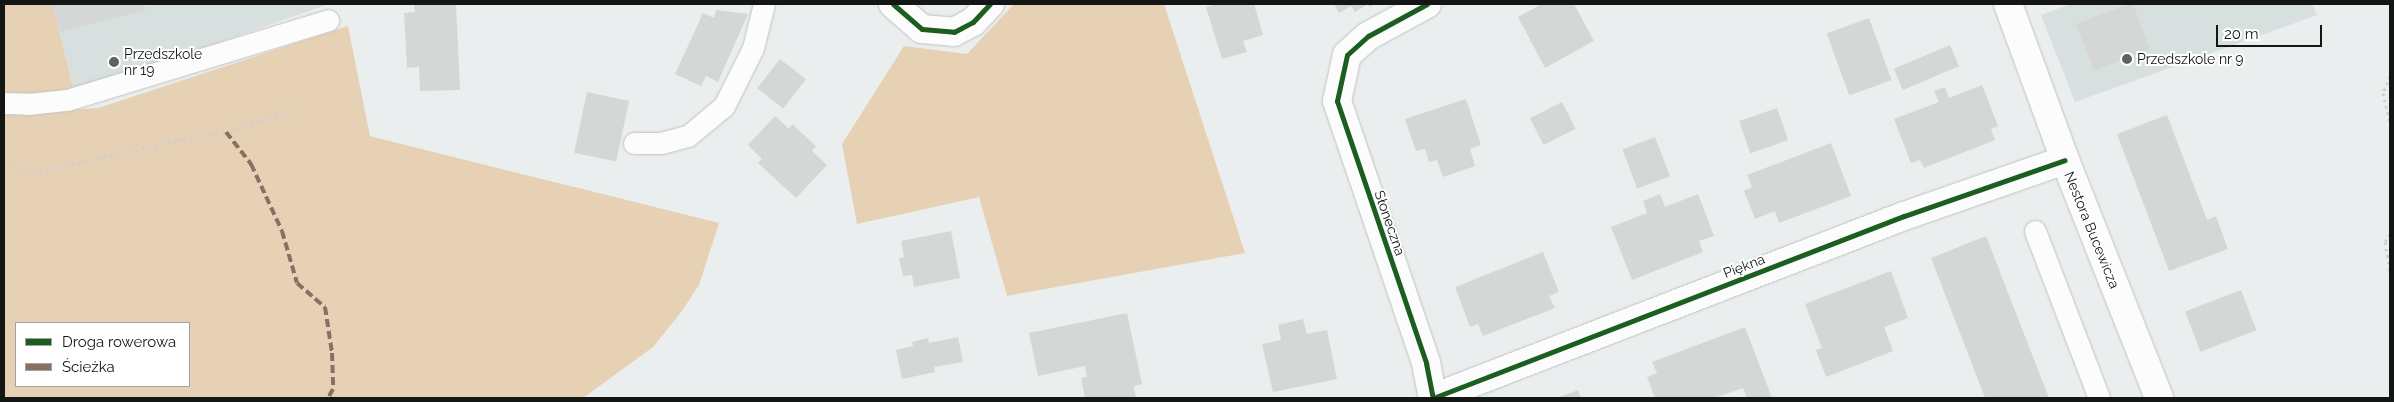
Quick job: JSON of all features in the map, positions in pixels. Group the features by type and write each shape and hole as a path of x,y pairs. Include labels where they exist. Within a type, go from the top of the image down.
{"street":[{"path":"892,4 922,30 954,32 973,22 990,4"},
{"name":"Słoneczna","path":"1427,4 1368,36 1347,55 1337,101 1426,363 1433,398"},
{"name":"Nestora Bucewicza","path":"2008,4 2065,160 2159,398"},
{"name":"Piękna","path":"1433,398 1904,216 2065,160"}],"lane":[{"path":"634,143 661,143 688,136 724,106 753,48 764,4"},
{"path":"4,103 28,104 67,100 328,20"},
{"path":"2035,231 2099,398"}],"path":[{"path":"2390,76 2383,93 2390,124"},
{"path":"4,162 27,171 40,172 183,139 226,132 290,110"},
{"path":"2390,234 2385,242 2390,271"}],"shaded area":[{"path":"4,4 53,4 74,93 32,96 4,93"},
{"name":"Przedszkole nr 19","path":"53,4 329,4 74,93"},
{"path":"1014,4 1164,4 1245,253 1007,296 979,197 857,224 842,144 904,46 967,54"},
{"name":"Przedszkole nr 9","path":"2071,4 2312,4 2317,15 2075,102 2041,15"},
{"path":"348,26 370,136 719,223 699,285 682,311 653,347 583,398 4,398 4,108 20,113 98,108"}],"building":[{"path":"53,4 144,4 146,10 60,32"},
{"path":"414,4 456,4 460,90 420,91 419,67 407,68 404,13 415,12"},
{"path":"1217,4 1254,4 1263,35 1243,41 1247,52 1222,59 1206,7"},
{"path":"1334,4 1368,4 1355,12 1351,6 1339,13"},
{"path":"1537,4 1574,4 1594,41 1545,68 1518,17 1538,6"},
{"path":"2133,4 2150,49 2094,71 2076,24"},
{"path":"716,10 748,14 718,82 706,76 701,86 675,74 703,13 714,18"},
{"path":"1869,18 1892,80 1849,95 1827,33"},
{"path":"1950,45 1959,66 1903,90 1894,69"},
{"path":"780,59 806,79 783,108 757,88"},
{"path":"1982,85 1998,126 1991,129 1995,140 1924,168 1920,160 1911,163 1894,119 1939,102 1934,91 1945,87 1949,98"},
{"path":"587,92 629,101 616,162 574,153"},
{"path":"1466,99 1481,145 1470,149 1475,166 1443,177 1437,160 1429,162 1425,149 1416,151 1405,119"},
{"path":"1562,102 1576,129 1544,145 1530,118"},
{"path":"1777,108 1788,140 1750,153 1739,121"},
{"path":"2167,115 2207,220 2216,216 2228,249 2169,271 2117,134"},
{"path":"775,116 789,129 792,124 816,146 812,151 827,165 796,198 758,163 762,159 748,145"},
{"path":"1655,137 1670,176 1637,189 1622,150"},
{"path":"1831,143 1851,196 1779,223 1775,211 1755,219 1744,191 1752,187 1747,175"},
{"path":"1660,194 1665,207 1698,194 1714,236 1699,241 1703,252 1632,280 1611,227 1647,213 1643,201"},
{"path":"951,231 960,278 914,287 912,275 903,276 899,258 904,257 901,241"},
{"path":"1986,236 2049,398 1985,398 1931,258"},
{"path":"1543,252 1559,292 1549,296 1555,308 1483,336 1478,324 1470,327 1455,287"},
{"path":"1891,271 1908,318 1884,327 1893,351 1826,377 1816,350 1822,348 1805,304"},
{"path":"2241,290 2256,330 2200,352 2185,312"},
{"path":"1127,313 1142,384 1134,386 1136,398 1085,398 1081,378 1087,377 1085,366 1038,376 1029,333"},
{"path":"1303,319 1307,334 1327,330 1337,379 1273,392 1262,344 1281,340 1278,325"},
{"path":"1745,327 1772,398 1747,398 1743,388 1714,398 1655,398 1647,377 1657,373 1652,362"},
{"path":"958,337 963,362 934,367 935,372 902,379 896,350 913,346 912,342 928,338 929,343"},
{"path":"1578,390 1581,398 1557,398"}],"marked path":[{"path":"226,132 251,164 282,231 297,283 325,307 332,353 333,389 328,398"}],"cycle path":[{"path":"893,4 922,29 954,32 973,22 990,4"},
{"path":"1427,4 1368,36 1347,55 1337,101 1426,363 1433,398"},
{"path":"1433,398 1904,216 2065,160"}],"place":[{"name":"Przedszkole nr 9","path":"2127,59"},
{"name":"Przedszkole nr 19","path":"114,62"}]}
